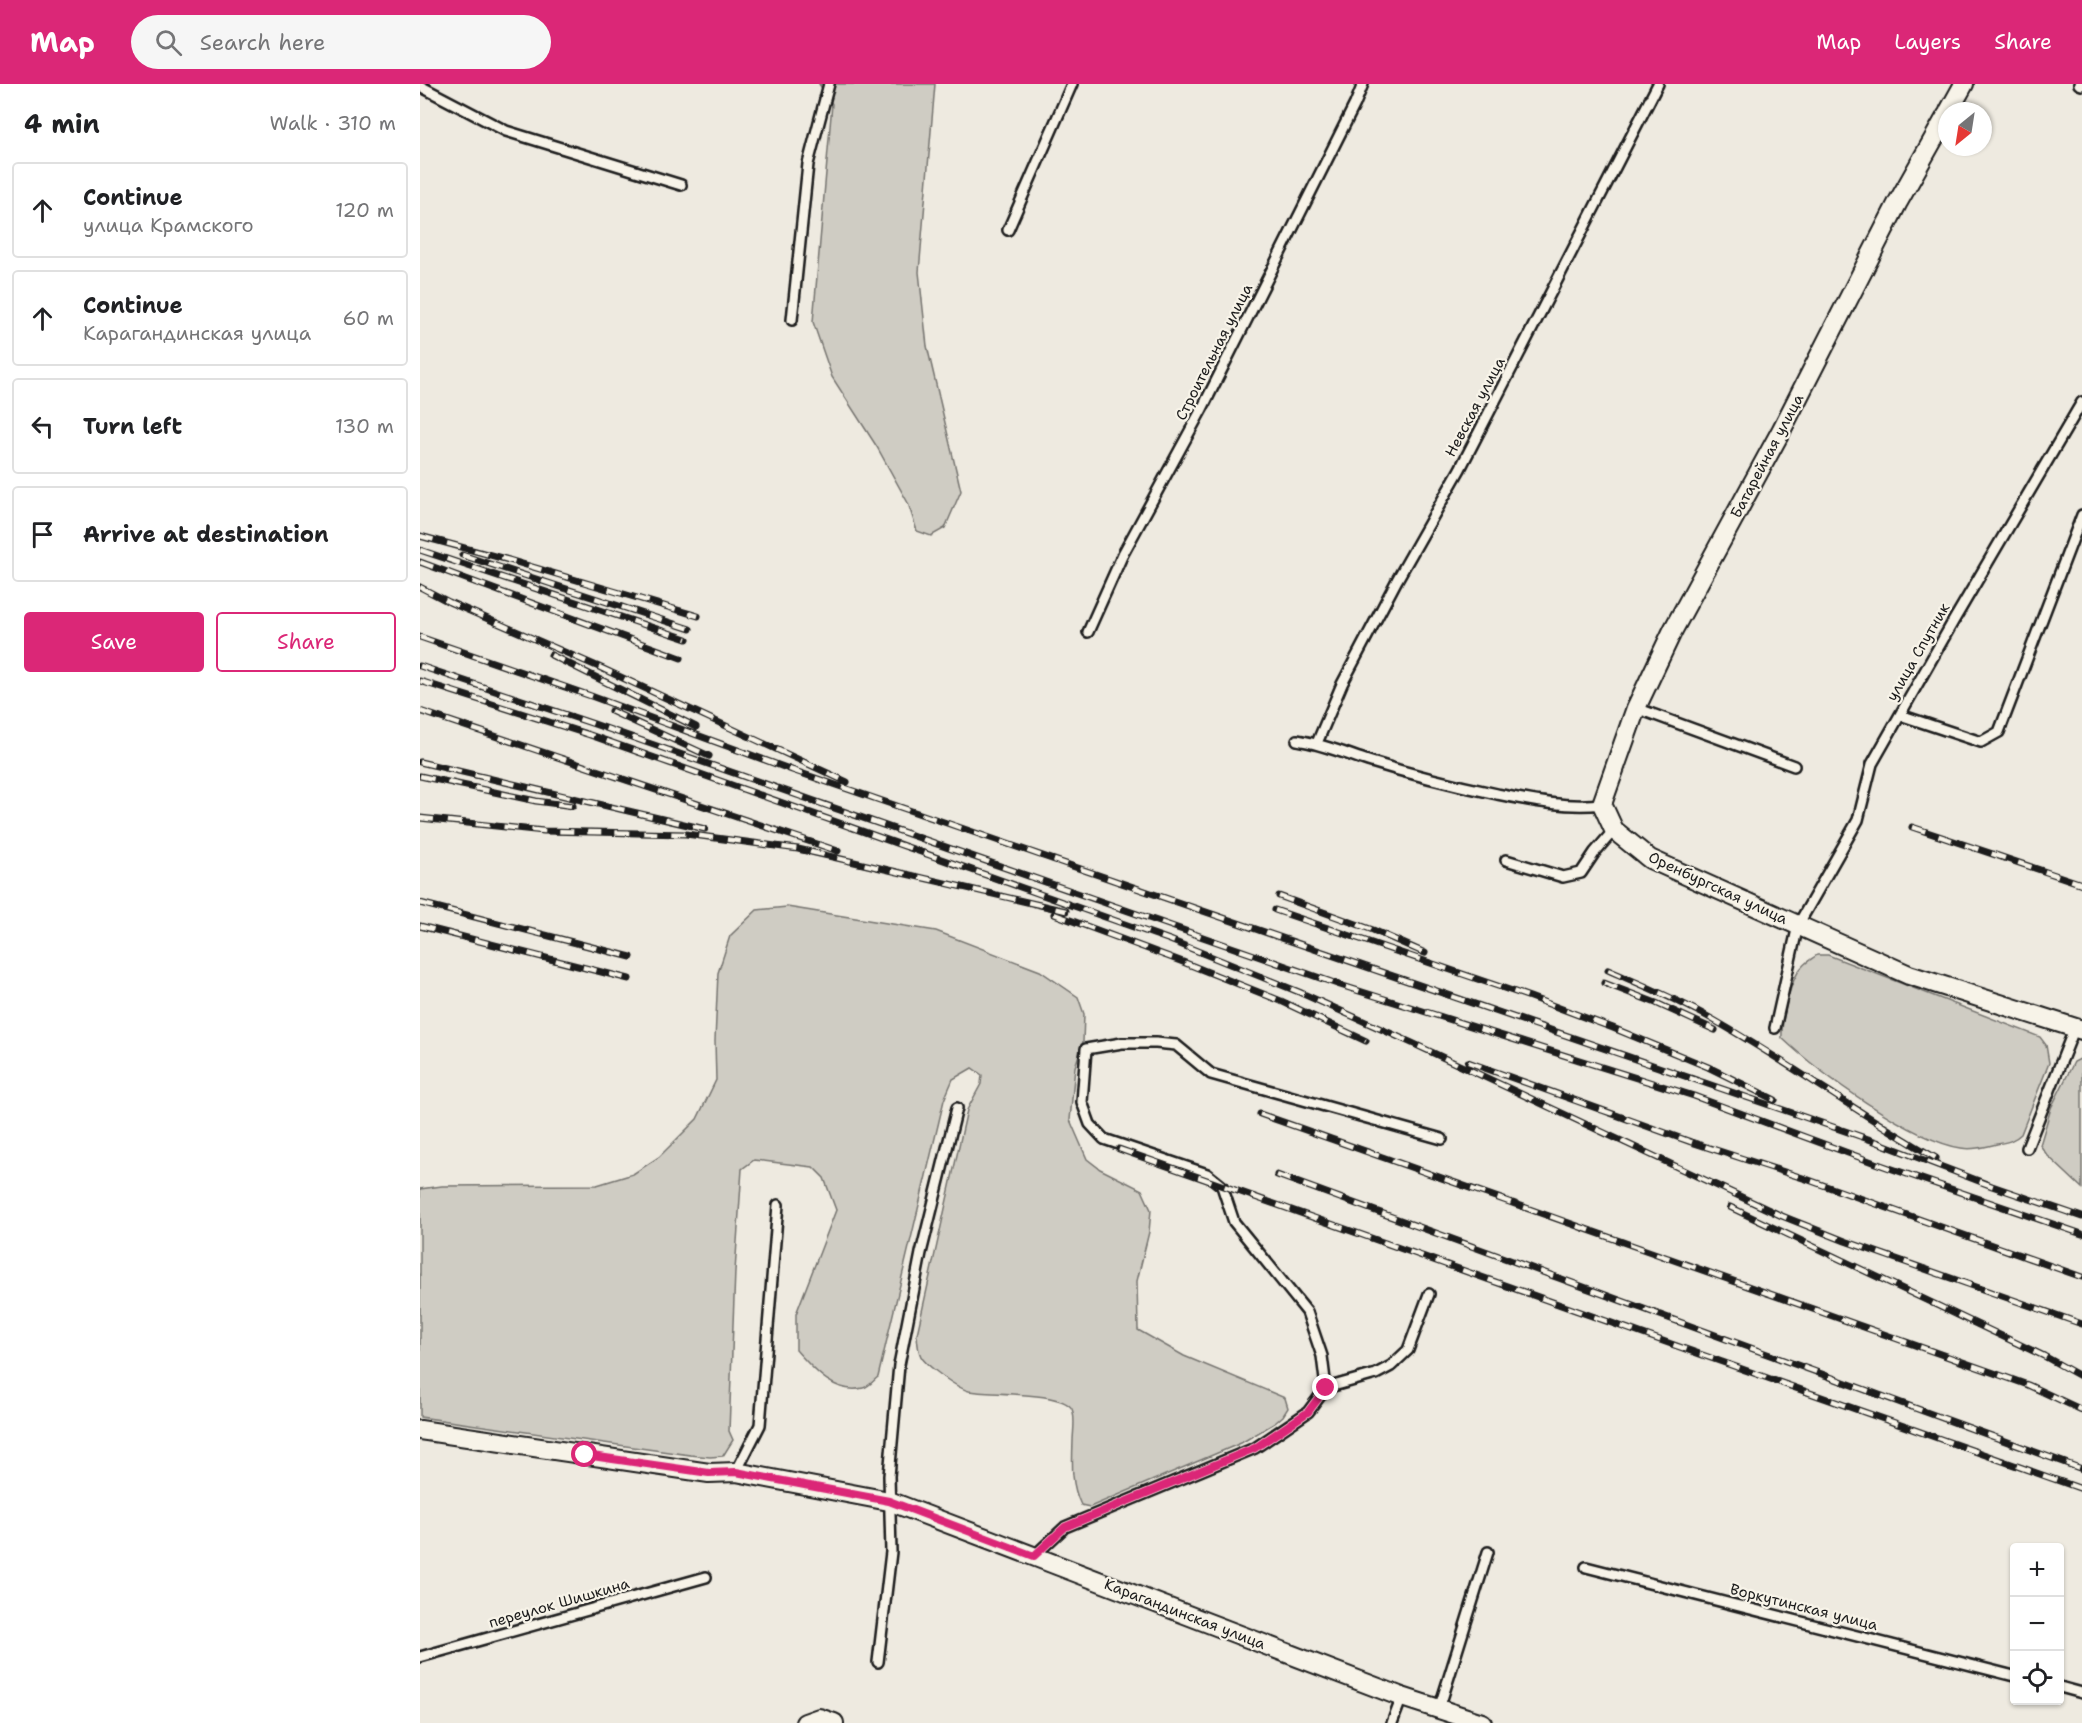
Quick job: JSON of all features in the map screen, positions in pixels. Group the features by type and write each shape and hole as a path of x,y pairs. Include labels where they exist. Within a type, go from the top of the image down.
{"street":[{"name":"Батарейная улица","path":"1954,102 1964,84"},
{"name":"Батарейная улица","path":"1602,804 1636,708 1673,630 1781,431 1898,202 1938,131"},
{"name":"Оренбургская улица","path":"1602,804 1614,830 1650,859 1909,975 2079,1028"},
{"name":"Карагандинская улица","path":"420,1430 709,1473 736,1472 889,1501 1402,1696 1482,1723"}],"lane":[{"path":"792,320 808,164 829,84"},
{"path":"1008,230 1072,84"},
{"name":"Строительная улица","path":"1088,632 1123,554 1203,409 1363,84"},
{"name":"Невская улица","path":"1317,743 1342,684 1397,580 1460,469 1658,84"},
{"path":"420,86 506,131 681,185"},
{"name":"улица Спутник","path":"1775,1028 1798,925 1858,820 1872,764 2082,402"},
{"path":"1900,715 1981,742 1999,732 2082,514"},
{"path":"1636,708 1794,766"},
{"path":"1297,740 1317,743 1369,761 1461,787 1546,804 1584,806 1602,804"},
{"path":"1506,860 1563,877 1581,873 1614,830"},
{"path":"2027,1148 2079,1028"},
{"path":"1326,1388 1322,1356 1307,1312 1234,1222 1222,1186 1207,1174 1104,1138 1090,1124 1082,1102 1086,1049 1122,1043 1176,1045 1211,1074 1442,1139"},
{"path":"878,1662 891,1552 889,1476 899,1365 921,1253 957,1108"},
{"path":"736,1472 760,1425 778,1205"},
{"path":"1034,1556 1065,1527 1255,1448 1308,1412 1326,1388 1376,1374 1391,1366 1408,1350 1429,1294"},
{"path":"1439,1709 1488,1552"},
{"name":"Воркутинская улица","path":"1586,1567 2010,1675"},
{"name":"переулок Шишкина","path":"420,1657 706,1577"},
{"path":"2064,1688 2082,1693"},
{"path":"1392,1723 1402,1696"}],"shaded area":[{"path":"819,84 935,84 919,272 927,346 961,491 945,528 931,536 917,531 908,503 877,447 832,377 813,322 832,104"},
{"path":"787,907 936,931 1040,971 1078,997 1084,1014 1083,1042 1075,1067 1070,1120 1087,1159 1100,1169 1142,1190 1151,1210 1149,1232 1137,1281 1138,1330 1184,1356 1285,1398 1288,1408 1283,1416 1241,1443 1090,1507 1081,1505 1075,1490 1072,1466 1074,1417 1072,1409 1066,1403 1041,1396 969,1391 948,1380 923,1360 919,1352 917,1334 967,1110 981,1084 982,1075 972,1068 953,1079 944,1100 878,1377 867,1386 853,1389 834,1384 817,1372 796,1350 796,1314 836,1210 824,1178 813,1167 754,1160 742,1169 735,1271 729,1431 733,1440 723,1456 690,1455 420,1417 420,1189 442,1186 597,1185 633,1174 659,1157 697,1119 716,1080 718,973 730,936 757,910"},
{"path":"1817,955 1828,955 2040,1037 2046,1045 2049,1063 2021,1134 2007,1142 1983,1147 1961,1148 1941,1143 1918,1133 1867,1103 1818,1069 1782,1038 1784,1015 1791,987 1799,971"},
{"path":"2082,1058 2082,1188 2047,1155 2040,1145 2051,1108 2074,1062"}],"railway":[{"path":"420,536 698,616"},
{"path":"420,550 687,639"},
{"path":"462,555 690,629"},
{"path":"420,562 681,658"},
{"path":"420,587 847,782"},
{"path":"420,637 591,696 792,770 1877,1142 1992,1186 2082,1217"},
{"path":"551,655 696,727"},
{"path":"420,666 594,724 1340,985 1694,1096 1875,1163 2082,1234"},
{"path":"420,681 590,735 1170,940 1299,992 1782,1216 1845,1241 2082,1324"},
{"path":"420,711 838,851"},
{"path":"611,711 709,756"},
{"path":"420,762 705,829"},
{"path":"420,776 536,801 573,806"},
{"path":"420,818 544,831 686,834 798,849 1066,911"},
{"path":"1912,827 2082,884"},
{"path":"1279,896 1373,930 1425,953"},
{"path":"420,903 631,957"},
{"path":"1275,910 1530,997 1613,1028 1708,1067 1775,1100"},
{"path":"1054,914 1281,1001 1366,1041"},
{"path":"420,926 629,979"},
{"path":"1608,970 1680,1002 1733,1031 1936,1158"},
{"path":"1604,983 1656,1003 1715,1030"},
{"path":"1468,1062 1691,1142 1806,1179 2082,1277"},
{"path":"1260,1114 2028,1385 2082,1410"},
{"path":"1119,1149 2082,1489"},
{"path":"1277,1175 2082,1469"},
{"path":"1730,1207 2044,1356 2082,1377"}],"route":[{"path":"585,1455 709,1473 736,1472 889,1501 1034,1556 1065,1527 1255,1448 1308,1412 1326,1388"}]}
